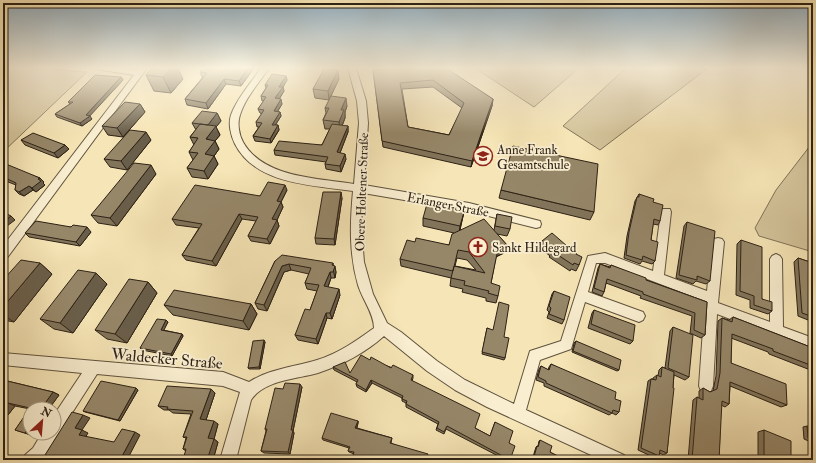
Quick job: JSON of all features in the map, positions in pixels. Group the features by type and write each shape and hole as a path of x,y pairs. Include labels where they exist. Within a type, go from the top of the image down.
{"street":[{"path":"3,255 127,90"},
{"name":"Erlanger Straße","path":"250,90 235,116 235,136 244,152 254,162 285,177 462,206 536,224"},
{"name":"Obere Holtener Straße","path":"358,90 362,104 363,152 358,188 356,243 360,271 367,294 379,316 382,328"},
{"path":"658,278 666,212"},
{"path":"706,386 718,242"},
{"path":"518,414 535,356 566,345 592,259 605,258 658,278 777,331 813,344"},
{"path":"776,259 777,331"},
{"path":"581,295 639,316"},
{"path":"228,460 245,397 250,389 264,380 318,366 350,353 379,332 382,328 396,336 432,366 460,385 518,414 619,460"},
{"name":"Waldecker Straße","path":"3,359 223,379 250,389"},
{"path":"62,416 93,368"},
{"path":"30,460 38,453 46,441"}],"shaded area":[{"path":"3,90 69,90 3,152"},
{"path":"508,90 554,90 534,107"},
{"path":"603,90 680,90 600,150 563,126"},
{"path":"813,142 813,252 759,236 755,228 776,190"}],"building":[{"path":"80,90 109,90 86,115 90,116 80,123 55,114 73,102 68,102"},
{"path":"193,90 216,90 206,103 185,99"},
{"path":"265,90 281,90 275,98 281,99 274,111 280,112 272,125 278,125 270,139 253,136 262,123 256,122 264,110 258,109 266,97 261,96"},
{"name":"Anne Frank Gesamtschule","path":"375,90 401,90 408,127 449,135 464,103 446,90 479,90 493,99 472,161 382,141"},
{"path":"331,96 346,98 341,110 344,110 339,122 323,120 329,108 325,108"},
{"path":"125,102 140,104 117,128 102,126"},
{"path":"202,111 217,113 208,125 192,123"},
{"path":"200,124 216,126 206,139 215,141 205,154 214,156 204,171 187,168 198,153 189,152 198,138 190,137"},
{"path":"332,124 348,126 337,152 345,154 340,166 325,164 328,157 274,150 279,141 322,145"},
{"path":"130,130 146,132 121,161 104,159"},
{"path":"33,133 65,145 54,153 21,140"},
{"path":"513,146 598,164 594,212 501,190"},
{"path":"134,163 151,165 110,218 91,215"},
{"path":"6,164 40,178 38,179 41,181 32,188 29,186 19,192 15,190 16,183 3,177 3,166"},
{"path":"268,182 285,185 277,201 281,202 272,219 277,220 267,239 248,236 258,217 239,214 212,261 182,255 202,224 172,219 195,185 260,196"},
{"path":"323,192 341,192 334,239 315,238"},
{"path":"639,194 654,199 653,202 663,205 660,221 654,219 651,240 658,242 655,261 643,256 642,260 626,255 629,232"},
{"path":"427,204 445,208 446,206 455,208 454,210 464,212 460,226 423,218"},
{"path":"3,212 11,216 3,222"},
{"path":"497,214 512,217 510,229 495,226"},
{"path":"484,219 507,245 498,249 491,283 500,286 498,296 488,293 489,291 464,285 465,281 451,278 453,271 400,259 407,240 415,242 416,238 449,245 452,234","holes":["458,250 469,252 485,273 454,266"]},
{"path":"36,221 71,227 73,225 87,227 76,242 25,233"},
{"path":"687,222 715,231 710,281 697,276 697,280 679,275"},
{"path":"552,233 567,246 565,247 582,257 579,265 574,263 573,265 552,251 553,250 542,241"},
{"path":"741,240 762,247 762,299 772,302 772,311 754,305 754,296 740,291"},
{"path":"282,255 333,263 332,265 335,266 333,272 330,272 324,286 339,289 330,313 326,313 316,339 295,335 305,309 310,310 319,285 305,283 311,268 289,264 282,266 264,305 255,303 275,261"},
{"path":"798,258 813,263 813,317 802,313"},
{"path":"21,260 40,263 3,307 3,280"},
{"path":"600,264 610,268 611,265 646,278 646,280 707,302 705,335 694,330 695,313 607,279 604,292 594,288"},
{"path":"78,270 96,273 60,323 40,319"},
{"path":"129,279 148,282 115,334 95,330"},
{"path":"174,290 251,304 243,321 164,305"},
{"path":"554,291 570,297 564,320 549,314 551,308 549,306"},
{"path":"499,302 509,305 504,337 509,338 505,358 482,352 487,328 493,330"},
{"path":"594,310 635,325 633,341 591,324"},
{"path":"733,317 813,348 813,366 732,334 731,363 786,384 787,405 730,382 729,404 722,401 719,460 692,460 697,397 703,400 703,388 710,392 717,389 720,373 722,318 732,322"},
{"path":"157,319 166,320 161,330 182,334 171,354 140,348"},
{"path":"673,327 693,335 689,377 668,368"},
{"path":"264,340 259,367 248,368 253,341"},
{"path":"576,341 621,360 619,370 573,351"},
{"path":"361,355 370,360 371,357 391,368 393,365 413,375 411,380 480,414 475,428 490,436 495,422 513,431 509,443 515,446 510,460 447,426 444,432 437,428 439,422 406,404 407,401 402,399 403,396 371,380 366,390 356,384 358,380 333,367 345,362 350,373"},
{"path":"551,364 616,392 615,399 621,401 619,412 613,410 612,413 546,383 546,381 538,377 541,366 549,370"},
{"path":"662,367 674,372 674,388 667,453 660,450 659,456 641,448 651,379 656,380 657,375 661,377"},
{"path":"3,380 53,392 47,401 22,401 22,406 8,403 3,409"},
{"path":"101,381 136,388 118,420 83,411"},
{"path":"285,383 300,384 288,452 261,451 275,388 283,389"},
{"path":"167,386 211,389 200,419 214,421 208,438 214,439 207,460 183,460 186,449 183,449 187,437 183,437 193,411 167,409 168,407 158,406"},
{"path":"72,412 83,415 75,428 82,430 79,435 114,442 122,429 135,432 120,460 65,460 45,455 54,441 62,441 62,428"},
{"path":"331,413 358,421 355,428 392,438 390,443 428,454 426,460 365,460 353,456 354,452 348,451 350,447 322,438"},
{"path":"22,420 22,432 15,430"},
{"path":"807,426 813,429 813,440 808,438"},
{"path":"764,430 791,441 791,460 764,460"},
{"path":"540,440 552,446 550,452 562,458 562,460 533,460"}],"place":[{"name":"Anne Frank Gesamtschule","path":"483,156"},
{"name":"Sankt Hildegard","path":"478,247"}]}
